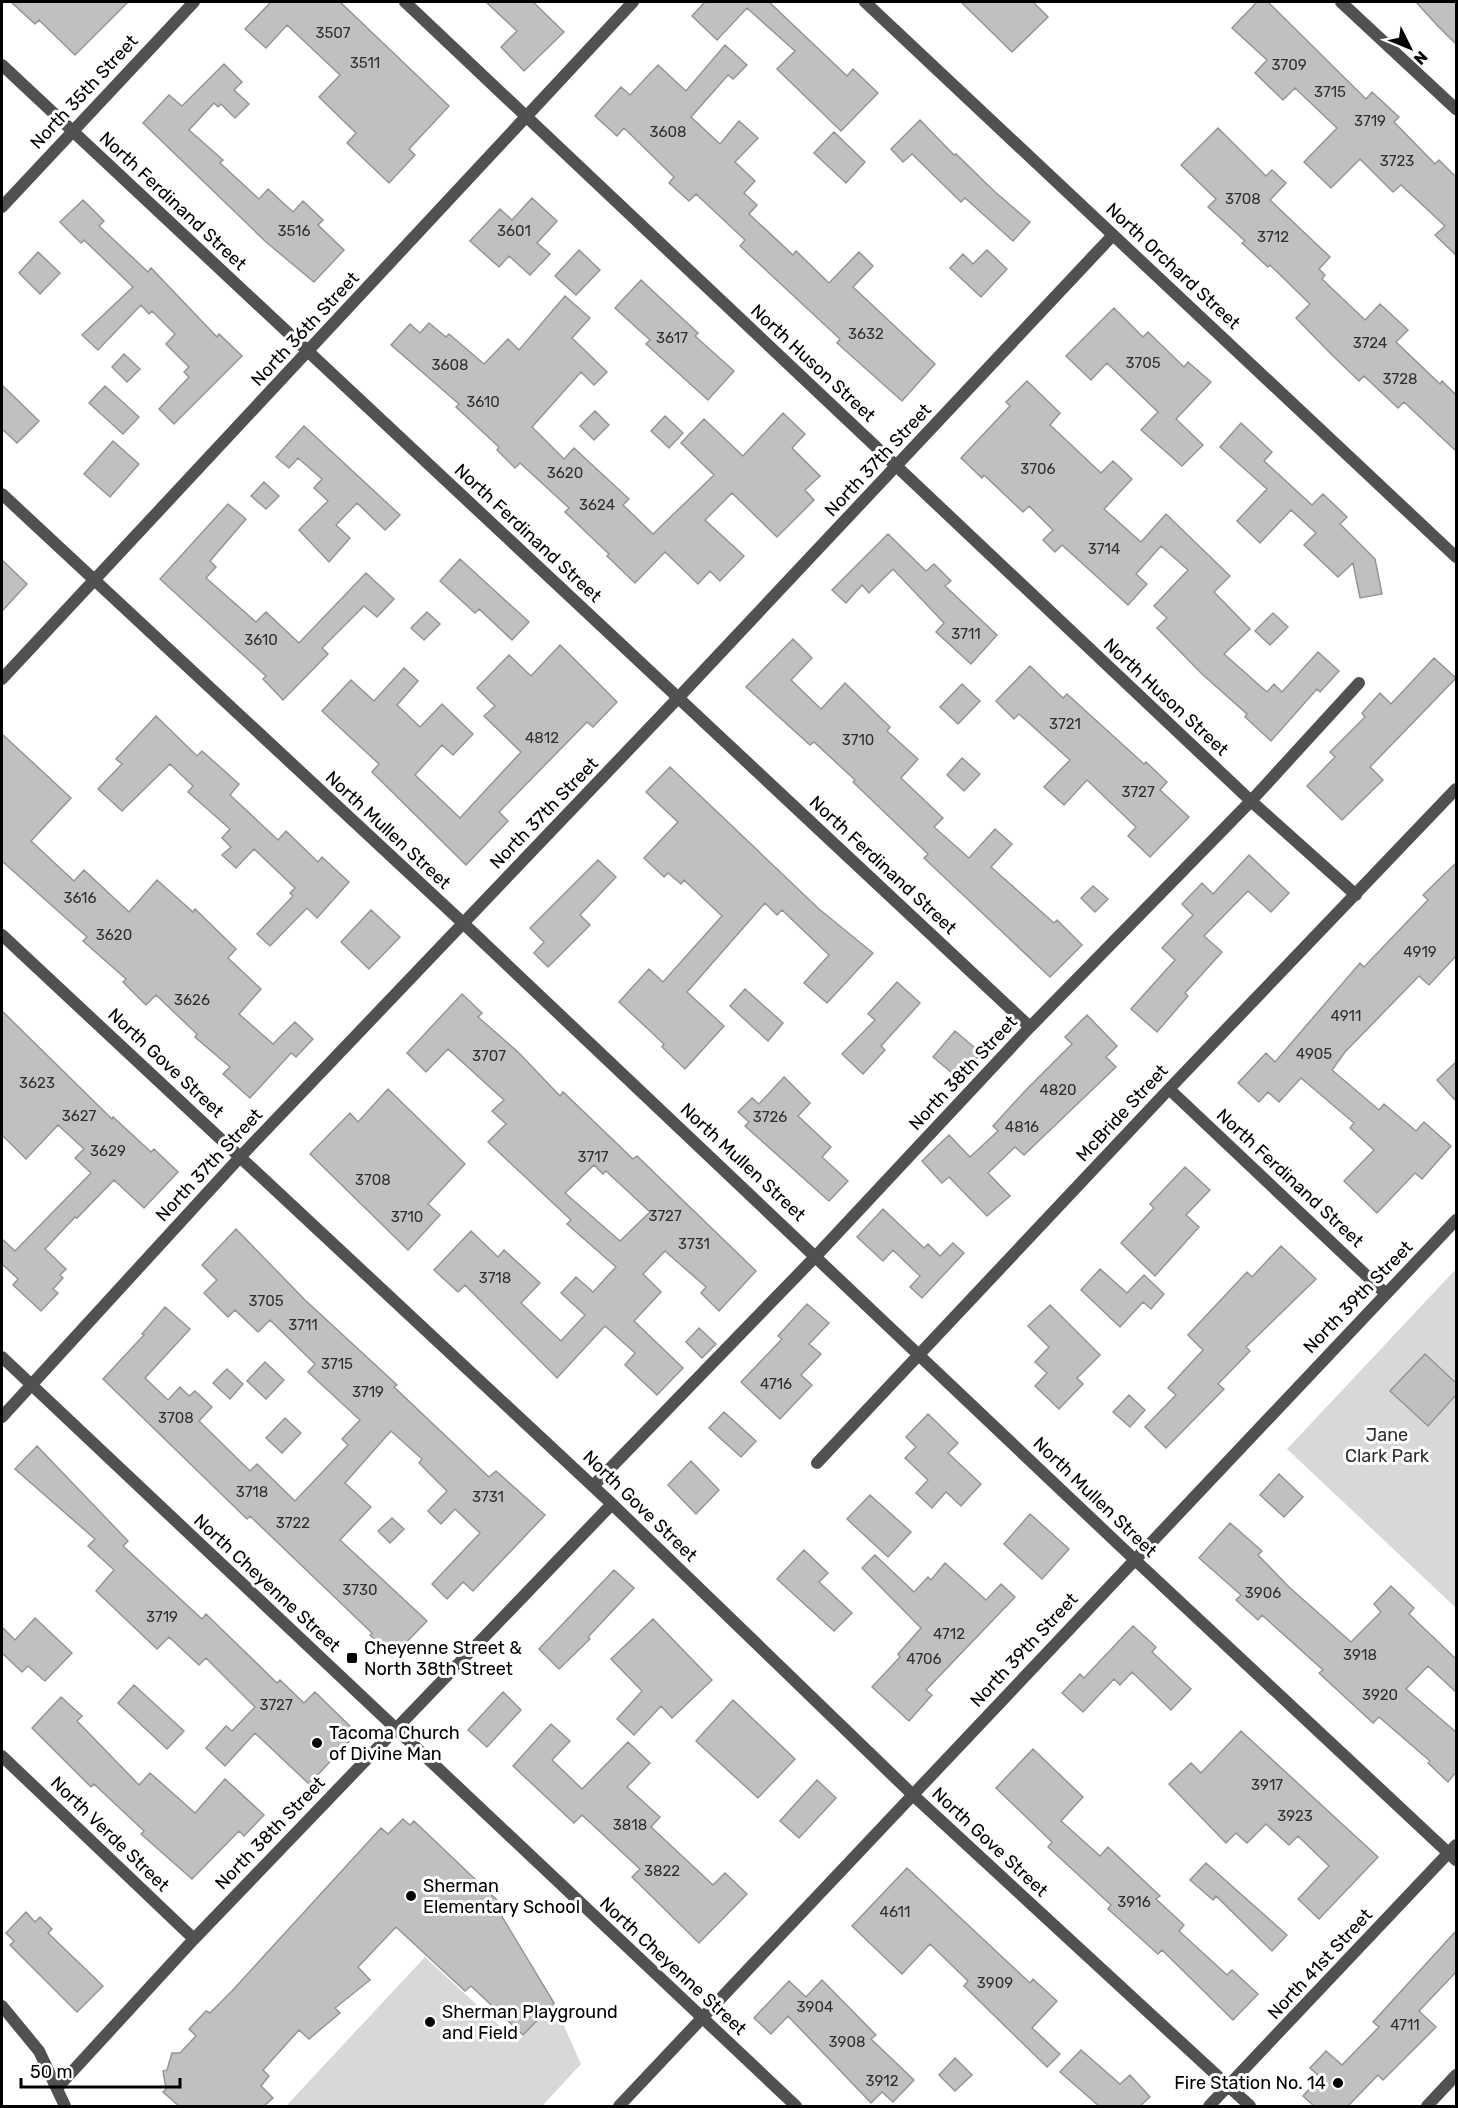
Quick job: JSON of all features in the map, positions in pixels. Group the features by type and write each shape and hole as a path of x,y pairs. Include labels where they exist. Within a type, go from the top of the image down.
{"street":[{"name":"North 35th Street","path":"2,207 194,2"},
{"name":"North Huson Street","path":"405,2 1251,801 1356,895"},
{"name":"North 36th Street","path":"2,679 633,2"},
{"name":"North Orchard Street","path":"865,2 1456,557"},
{"path":"1341,2 1456,109"},
{"name":"North Ferdinand Street","path":"2,65 1030,1026"},
{"name":"North 37th Street","path":"2,1417 241,1156 897,467 1113,235"},
{"name":"North Mullen Street","path":"2,494 93,582 463,923 1134,1559 1454,1853"},
{"name":"North 38th Street","path":"593,1486 816,1256 1030,1026 1251,801 1359,683"},
{"name":"McBride Street","path":"817,1463 1169,1089 1456,789"},
{"name":"North Gove Street","path":"2,935 593,1486 913,1795 1250,2106"},
{"name":"North Ferdinand Street","path":"1169,1089 1386,1294"},
{"name":"North 39th Street","path":"619,2106 1456,1220"},
{"name":"North Cheyenne Street","path":"2,1357 796,2106"},
{"name":"North 38th Street","path":"58,2087 194,1939 612,1504"},
{"name":"North Verde Street","path":"2,1756 194,1939"},
{"name":"North 41st Street","path":"1209,2106 1454,1853"},
{"path":"2,2006 39,2051 65,2106"},
{"path":"1427,2106 1456,2075"}],"green space":[{"name":"Jane Clark Park","path":"1456,1269 1456,1608 1287,1449"},
{"name":"Sherman Playground and Field","path":"425,1957 517,2042 554,2003 581,2064 542,2106 286,2106"}],"building":[{"path":"11,2 128,2 75,55 39,20 35,24"},
{"path":"271,2 340,2 449,106 409,149 415,155 389,183 347,143 356,133 319,97 340,75 287,25 266,48 245,29"},
{"path":"486,2 533,2 564,32 524,71 501,47 517,31"},
{"path":"705,2 769,2 847,76 853,69 878,93 841,131 777,69 795,51 747,8 717,40 692,16"},
{"path":"961,2 1033,2 1048,17 1012,52"},
{"path":"1257,2 1268,2 1366,99 1372,92 1399,117 1394,122 1435,164 1439,160 1456,177 1456,255 1435,235 1445,226 1401,185 1393,192 1360,159 1331,188 1304,162 1337,128 1295,88 1283,100 1255,73 1267,60 1232,28"},
{"path":"1416,2 1456,2 1456,44 1436,24"},
{"path":"725,45 747,65 733,79 728,75 691,117 720,144 739,121 758,138 735,162 755,181 744,193 757,205 749,214 793,255 796,251 829,283 859,252 873,266 853,287 935,364 902,401 837,343 840,339 740,246 745,240 696,194 689,201 669,183 674,177 624,128 617,136 595,116 621,87 630,95 658,65 686,91"},
{"path":"224,64 242,82 234,90 249,104 235,118 221,104 218,107 214,103 189,130 223,160 220,163 259,199 268,189 293,212 303,201 323,220 318,225 344,250 314,282 266,242 143,123 169,95 182,106"},
{"path":"920,120 954,155 956,154 1030,222 1013,241 965,198 961,202 912,154 903,162 891,149"},
{"path":"1218,128 1266,176 1272,170 1286,183 1270,200 1330,257 1319,269 1325,275 1322,279 1365,320 1380,304 1408,330 1396,342 1440,384 1442,381 1456,395 1456,451 1404,402 1398,408 1364,376 1359,381 1332,355 1296,318 1310,304 1270,265 1268,267 1242,243 1245,241 1208,207 1216,199 1181,165"},
{"path":"834,132 865,162 846,183 814,153"},
{"path":"532,198 557,221 537,243 550,254 530,275 509,256 499,267 470,241 500,209 512,220"},
{"path":"83,200 104,221 99,226 148,272 151,268 217,337 219,334 242,356 174,424 159,409 189,377 184,372 189,367 166,344 175,334 152,311 149,314 141,305 98,350 82,335 133,287 84,240 81,243 60,222"},
{"path":"579,250 600,270 576,295 555,276"},
{"path":"987,250 1007,269 981,297 950,268 963,254 973,264"},
{"path":"38,252 60,273 40,294 19,273"},
{"path":"641,280 698,333 695,336 734,371 708,400 646,344 650,340 615,308"},
{"path":"565,296 590,318 572,338 607,372 594,385 581,372 532,427 564,459 574,448 629,499 623,505 653,534 714,475 681,443 704,419 743,456 783,413 805,434 792,448 820,476 805,490 814,500 777,537 732,493 705,520 744,556 720,581 710,571 698,584 665,552 635,583 607,556 609,554 565,512 569,508 520,463 515,468 497,450 499,447 456,407 459,404 391,345 410,324 420,333 429,323 446,337 449,334 484,364 508,339 519,350"},
{"path":"1114,308 1143,337 1148,332 1184,367 1188,362 1211,382 1176,419 1203,445 1182,466 1141,430 1158,412 1107,363 1091,380 1066,356"},
{"path":"124,354 140,369 127,382 112,367"},
{"path":"1027,381 1060,413 1050,425 1101,473 1113,461 1132,479 1104,509 1141,542 1166,514 1230,576 1214,592 1250,629 1224,654 1267,692 1274,684 1282,692 1318,652 1339,671 1320,692 1317,689 1271,741 1245,717 1247,714 1202,674 1157,628 1167,618 1154,606 1188,570 1161,546 1136,574 1147,584 1128,605 1062,545 1055,552 1043,540 1053,530 1029,506 1023,512 984,475 982,478 961,458 1010,406 1006,402"},
{"path":"2,385 39,421 17,443 2,429"},
{"path":"105,386 139,417 123,434 89,403"},
{"path":"595,411 609,425 594,440 580,426"},
{"path":"665,416 683,433 669,448 651,431"},
{"path":"1241,423 1272,452 1264,461 1312,505 1323,494 1347,517 1340,524 1375,559 1382,594 1360,598 1353,563 1338,577 1304,545 1316,533 1291,510 1260,543 1237,521 1267,489 1220,447"},
{"path":"304,426 400,515 385,530 357,503 336,525 350,538 329,562 299,530 328,501 314,488 322,479 298,458 289,468 276,457"},
{"path":"113,441 139,464 110,497 84,474"},
{"path":"264,482 279,496 266,509 251,496"},
{"path":"228,504 246,519 210,561 216,567 206,578 256,622 266,612 299,643 366,573 394,599 377,617 364,606 322,648 328,654 283,700 263,679 266,676 160,579"},
{"path":"888,534 926,571 934,564 951,581 945,586 997,635 971,664 936,632 944,623 893,569 869,593 862,585 846,603 832,590"},
{"path":"460,559 529,622 512,640 479,609 475,613 440,581"},
{"path":"2,560 27,584 2,611"},
{"path":"427,612 440,624 424,640 411,628"},
{"path":"1273,613 1288,627 1270,645 1255,631"},
{"path":"793,639 812,658 791,680 821,709 845,683 890,727 887,731 918,759 901,778 943,818 934,827 969,858 995,829 1012,844 991,867 1054,923 1057,920 1082,945 1050,977 924,858 928,854 853,782 855,780 814,742 810,745 746,687"},
{"path":"560,645 617,702 593,727 587,722 499,812 508,821 466,865 372,772 379,764 322,711 351,680 374,701 404,668 418,681 397,705 420,727 442,704 473,734 453,755 442,745 415,775 460,818 521,752 484,716 495,706 477,688 509,655 531,676"},
{"path":"1434,658 1456,678 1370,767 1383,780 1342,820 1307,786 1335,757 1330,752 1365,717 1362,713 1380,693 1391,704"},
{"path":"1030,666 1063,698 1067,694 1144,764 1146,762 1167,782 1160,790 1189,817 1150,857 1128,836 1136,827 1087,780 1064,805 1044,787 1070,760 1019,714 1014,719 996,701"},
{"path":"962,684 980,701 958,724 940,707"},
{"path":"156,716 197,756 202,751 239,784 230,795 278,840 286,831 318,862 322,857 349,882 317,918 307,908 270,946 257,934 293,896 290,893 295,888 254,849 236,868 222,855 231,847 222,838 230,829 188,792 193,786 170,764 122,811 98,789 122,764 116,759"},
{"path":"2,734 71,798 31,841 74,881 84,870 129,912 157,880 193,912 195,909 236,949 228,958 261,989 239,1014 273,1044 295,1022 313,1039 296,1057 291,1053 250,1098 223,1074 230,1067 195,1037 197,1034 156,995 146,1005 123,982 126,979 83,941 87,937 2,861"},
{"path":"962,758 980,774 964,791 947,775"},
{"path":"670,767 819,909 873,953 827,1003 804,983 829,955 782,910 777,915 765,903 687,992 724,1026 685,1069 662,1047 664,1044 619,1002 649,969 663,982 722,916 684,880 681,884 668,873 664,877 644,858 678,822 646,792"},
{"path":"1249,855 1289,893 1271,912 1248,891 1204,936 1222,952 1185,993 1188,996 1157,1032 1131,1009 1175,960 1162,948 1193,915 1182,904 1202,883 1213,894"},
{"path":"598,860 616,877 580,915 590,925 548,967 534,953 544,942 530,928"},
{"path":"1456,863 1456,956 1429,985 1419,976 1345,1052 1332,1070 1379,1110 1384,1104 1416,1131 1424,1122 1451,1146 1422,1179 1415,1173 1377,1213 1344,1181 1374,1150 1350,1128 1354,1123 1301,1078 1279,1102 1268,1092 1259,1102 1238,1083 1266,1053 1275,1062 1360,963 1364,967 1428,900 1423,895"},
{"path":"1093,886 1108,899 1095,912 1081,898"},
{"path":"371,910 400,937 369,969 341,942"},
{"path":"897,982 920,1003 881,1046 885,1050 863,1074 842,1054 875,1020 868,1014"},
{"path":"745,989 783,1023 768,1041 730,1006"},
{"path":"462,994 482,1013 478,1017 518,1052 560,1096 563,1092 633,1159 637,1156 756,1271 719,1311 701,1293 706,1287 665,1251 643,1274 661,1292 634,1321 683,1368 657,1395 625,1365 635,1353 605,1326 557,1378 465,1285 458,1292 434,1270 471,1231 498,1257 504,1250 540,1283 521,1303 561,1341 585,1315 561,1293 576,1277 593,1292 616,1267 567,1224 571,1220 488,1142 506,1124 492,1111 504,1100 448,1049 426,1072 407,1053","holes":["594,1165 603,1174 606,1171 650,1212 620,1241 565,1193"]},
{"path":"2,1011 112,1119 113,1117 151,1152 154,1149 178,1172 144,1208 114,1180 77,1218 75,1217 45,1249 66,1269 60,1275 63,1278 53,1289 58,1293 41,1311 13,1285 18,1279 2,1264 2,1239 15,1251 91,1173 75,1158 84,1149 58,1125 26,1159 2,1135"},
{"path":"1087,1015 1117,1046 1106,1057 1116,1067 1024,1155 1015,1147 988,1173 1010,1196 987,1216 949,1177 942,1183 922,1161 949,1135 970,1157 998,1131 993,1126 1072,1044 1065,1037"},
{"path":"955,1031 981,1053 959,1079 933,1057"},
{"path":"1456,1062 1456,1101 1437,1080"},
{"path":"784,1077 810,1103 798,1116 831,1147 822,1157 848,1181 829,1201 745,1126 749,1122 738,1112 752,1098 759,1104"},
{"path":"388,1089 465,1164 428,1204 440,1215 408,1250 310,1154 350,1113 358,1122"},
{"path":"1185,1167 1210,1190 1186,1215 1199,1227 1155,1276 1121,1243 1154,1208 1150,1204"},
{"path":"883,1209 924,1248 928,1244 940,1256 953,1243 964,1253 922,1298 910,1287 920,1276 893,1250 883,1261 857,1237"},
{"path":"236,1229 305,1300 397,1385 394,1387 489,1477 496,1471 545,1515 473,1591 463,1582 447,1599 432,1584 480,1533 455,1509 441,1524 428,1511 447,1491 419,1463 422,1459 391,1431 345,1483 371,1507 340,1540 427,1621 392,1657 370,1635 372,1633 250,1516 247,1519 103,1379 144,1335 142,1334 165,1307 190,1329 145,1378 168,1400 180,1387 189,1396 195,1391 212,1407 199,1421 250,1471 257,1464 295,1501 348,1445 342,1439 360,1420 308,1372 315,1364 270,1320 258,1332 235,1310 228,1317 204,1293 217,1280 202,1265"},
{"path":"1281,1246 1316,1279 1246,1347 1250,1351 1218,1384 1224,1389 1166,1448 1145,1427 1176,1395 1168,1388 1203,1350 1188,1335 1247,1272 1252,1277"},
{"path":"1100,1269 1127,1293 1144,1275 1164,1294 1151,1309 1143,1302 1120,1327 1081,1290"},
{"path":"807,1304 829,1323 809,1344 821,1354 801,1375 812,1385 780,1419 741,1382 782,1339 778,1336"},
{"path":"1050,1305 1100,1355 1077,1378 1083,1384 1059,1409 1035,1386 1047,1373 1035,1362 1049,1347 1028,1326"},
{"path":"699,1328 716,1344 702,1358 686,1342"},
{"path":"1425,1354 1456,1383 1456,1395 1428,1426 1390,1391"},
{"path":"265,1362 284,1380 266,1399 247,1381"},
{"path":"227,1369 243,1384 230,1399 213,1383"},
{"path":"1129,1395 1145,1410 1130,1427 1113,1412"},
{"path":"724,1412 756,1441 741,1457 709,1428"},
{"path":"928,1414 958,1443 948,1453 981,1484 961,1506 946,1492 932,1508 916,1493 928,1480 905,1458 916,1447 906,1437"},
{"path":"285,1418 301,1433 282,1453 266,1438"},
{"path":"37,1446 128,1541 123,1546 202,1619 206,1614 277,1683 280,1680 304,1703 315,1692 357,1733 309,1784 255,1733 225,1766 206,1748 226,1726 232,1731 255,1707 206,1658 199,1665 169,1637 157,1649 96,1591 114,1570 88,1546 95,1539 15,1469"},
{"path":"691,1461 719,1490 696,1514 668,1485"},
{"path":"1279,1474 1303,1497 1284,1517 1260,1495"},
{"path":"870,1495 911,1532 888,1557 847,1519"},
{"path":"1030,1514 1069,1549 1042,1579 1004,1544"},
{"path":"392,1518 404,1529 390,1543 378,1531"},
{"path":"1230,1523 1262,1551 1258,1555 1289,1587 1351,1642 1381,1612 1374,1604 1391,1586 1414,1608 1409,1614 1456,1659 1456,1692 1428,1666 1406,1689 1456,1732 1456,1772 1448,1782 1428,1763 1430,1761 1379,1717 1373,1723 1319,1673 1323,1670 1262,1615 1258,1620 1236,1600 1241,1595 1199,1558"},
{"path":"804,1550 828,1573 819,1582 852,1613 834,1631 777,1579"},
{"path":"875,1555 914,1592 928,1577 931,1580 945,1563 986,1600 1001,1584 1015,1597 926,1690 932,1695 909,1721 872,1687 900,1657 898,1654 921,1628 862,1568"},
{"path":"614,1570 634,1588 588,1637 590,1639 559,1669 539,1649"},
{"path":"35,1618 72,1653 45,1681 28,1666 22,1672 2,1653 2,1627 15,1640"},
{"path":"653,1619 712,1680 672,1718 661,1706 634,1735 617,1719 642,1691 611,1659"},
{"path":"1133,1626 1156,1647 1152,1652 1191,1689 1171,1710 1132,1672 1120,1685 1114,1679 1083,1712 1062,1693 1080,1674 1084,1678"},
{"path":"134,1685 184,1731 167,1749 118,1703"},
{"path":"503,1692 521,1710 487,1747 468,1730"},
{"path":"61,1697 82,1716 77,1721 139,1785 150,1773 195,1813 225,1779 264,1815 244,1836 239,1831 192,1879 141,1834 144,1831 94,1784 91,1787 32,1728"},
{"path":"733,1700 795,1759 758,1798 696,1741"},
{"path":"551,1724 570,1741 552,1760 582,1789 628,1742 650,1763 627,1787 660,1817 651,1827 713,1885 725,1873 747,1894 699,1943 632,1877 640,1869 582,1815 574,1823 513,1766"},
{"path":"1241,1731 1378,1857 1319,1919 1298,1899 1329,1866 1298,1836 1289,1845 1266,1824 1247,1843 1236,1833 1226,1843 1169,1784 1191,1763 1201,1773"},
{"path":"1033,1749 1083,1797 1061,1821 1100,1856 1108,1847 1160,1896 1156,1899 1184,1925 1179,1931 1227,1975 1232,1970 1258,1994 1233,2020 1162,1950 1158,1954 1108,1909 1111,1905 1048,1847 1052,1842 996,1788"},
{"path":"817,1780 836,1798 799,1838 780,1821"},
{"path":"403,1819 410,1825 414,1821 498,1901 495,1905 554,2003 523,2035 471,1986 465,1991 396,1927 358,1967 370,1980 335,2008 340,2013 309,2039 299,2030 263,2070 269,2076 261,2086 273,2098 264,2106 179,2106 163,2092 166,2089 163,2071 167,2070 172,2053 180,2053 196,2036 189,2029 206,2011 210,2013 232,1991 381,1828 388,1834"},
{"path":"1206,1863 1287,1935 1272,1951 1216,1896 1213,1900 1190,1880"},
{"path":"907,1868 1030,1983 1033,1979 1057,2001 1032,2028 1060,2054 1047,2067 964,1986 968,1981 930,1944 902,1974 852,1926"},
{"path":"26,1912 35,1922 40,1917 52,1929 48,1933 103,1986 77,2012 10,1945 14,1941 6,1933"},
{"path":"1456,1931 1456,1972 1419,2011 1436,2027 1383,2080 1378,2075 1348,2106 1314,2106 1303,2096 1320,2077 1310,2068 1326,2051 1342,2065 1379,2027 1373,2022"},
{"path":"822,1980 876,2035 871,2039 914,2080 893,2102 882,2092 871,2103 788,2016 771,2034 754,2018 789,1981 806,1997"},
{"path":"1081,2050 1120,2084 1130,2075 1150,2097 1140,2106 1099,2106 1060,2072"},
{"path":"955,2058 972,2075 955,2091 939,2075"}],"place":[{"name":"Cheyenne Street & North 38th Street","path":"352,1658"},
{"name":"Tacoma Church of Divine Man","path":"317,1743"},
{"name":"Sherman Elementary School","path":"411,1896"},
{"name":"Sherman Playground and Field","path":"430,2022"},
{"name":"Fire Station No. 14","path":"1338,2083"}]}
